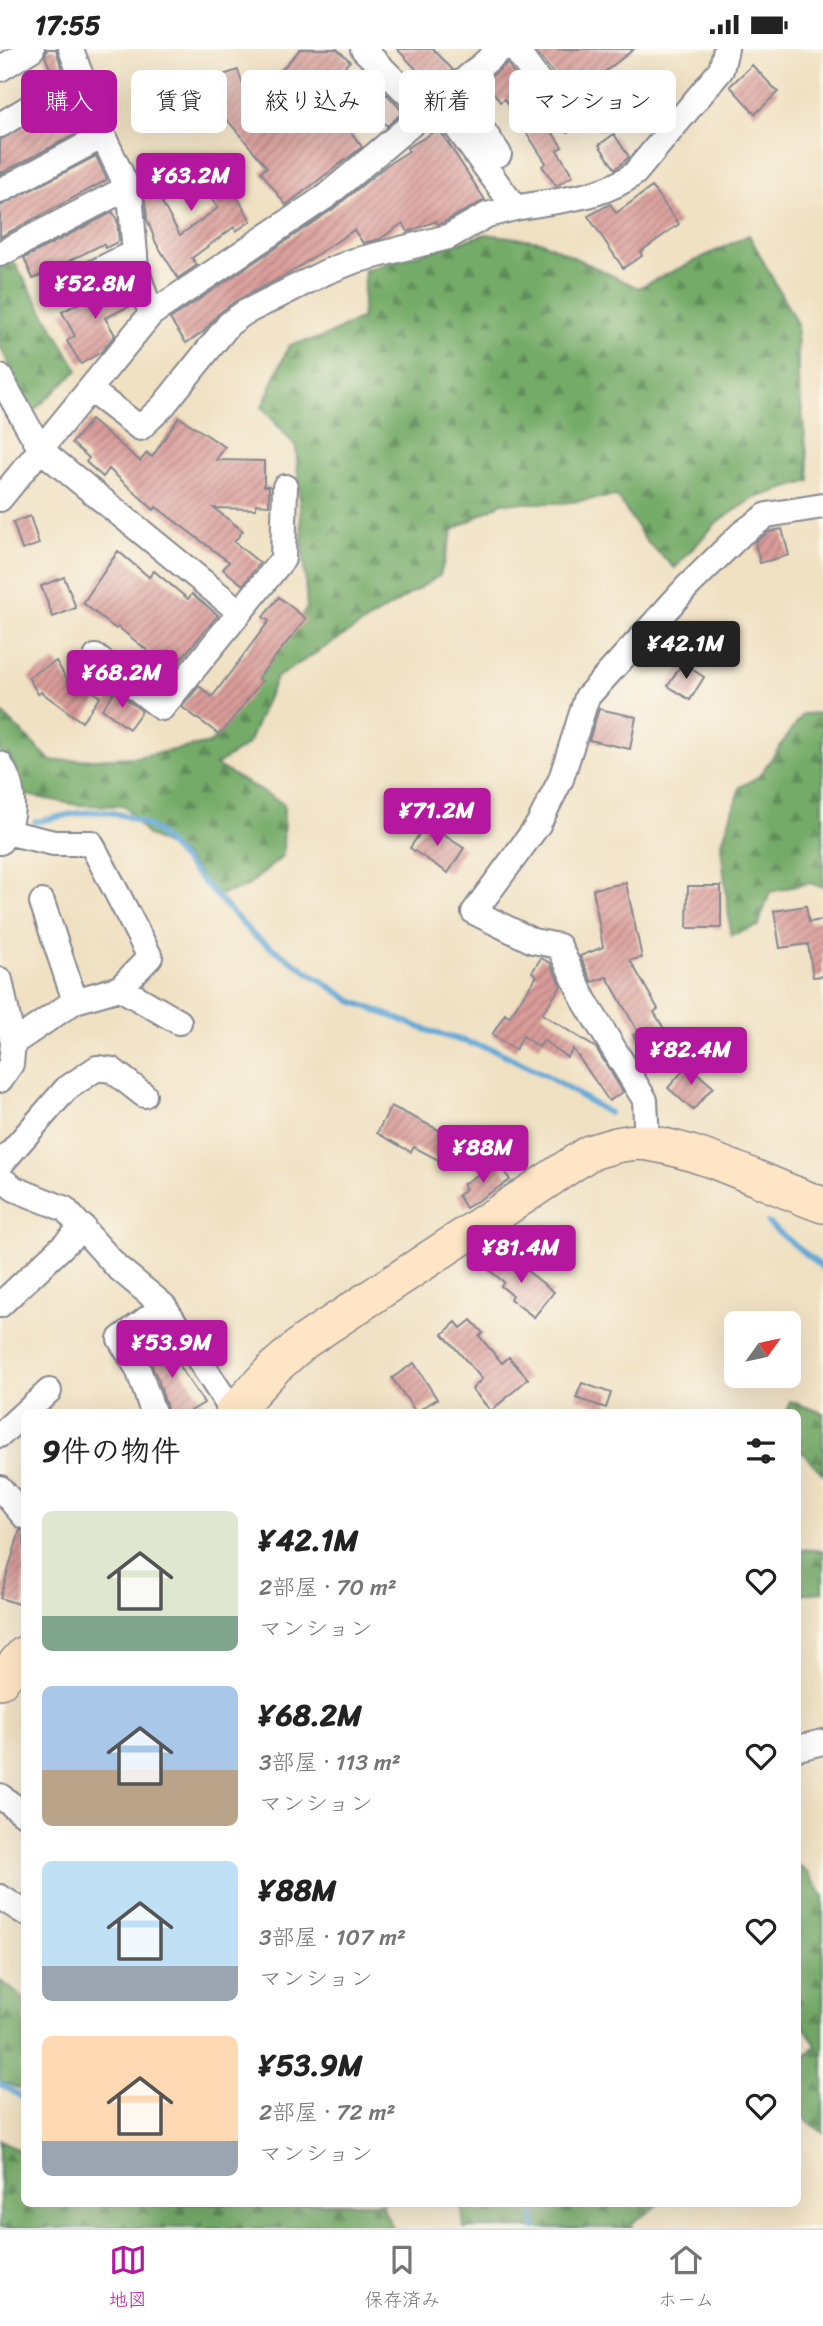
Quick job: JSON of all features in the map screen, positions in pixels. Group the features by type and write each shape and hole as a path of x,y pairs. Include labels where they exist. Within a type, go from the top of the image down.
{"street":[{"path":"0,69 32,49"},
{"path":"71,49 79,70"},
{"path":"363,49 399,74"},
{"path":"477,70 501,49"},
{"path":"515,49 531,70"},
{"path":"90,390 140,428 163,406 229,324 244,313 326,272 354,261 448,237 487,215 603,191 622,184 635,173 721,70 726,49"},
{"path":"0,124 21,112"},
{"path":"102,133 127,188 136,268 151,314"},
{"path":"0,499 151,314 325,197 402,133"},
{"path":"462,133 515,208"},
{"path":"475,133 499,154"},
{"path":"0,191 103,136"},
{"path":"0,254 127,188"},
{"path":"63,288 135,252"},
{"path":"0,377 41,450 240,612"},
{"path":"96,657 162,708 283,559 285,487"},
{"path":"647,1142 645,1101 584,1000 559,946 533,941 474,912 538,825 561,779 587,697 687,587 742,533 767,515 823,506"},
{"path":"0,764 13,798 3,837 54,843 91,843 150,957 120,988 75,1001 13,1043"},
{"path":"41,902 75,1001"},
{"path":"0,980 13,1043 11,1064 0,1080"},
{"path":"120,988 179,1022"},
{"path":"0,1165 66,1089 97,1068 112,1070 145,1095"},
{"path":"236,1409 275,1367 305,1341 589,1153 617,1144 647,1142 715,1162 823,1205"},
{"path":"0,1178 15,1189 65,1209 117,1267 164,1306 231,1409"},
{"path":"0,1305 83,1227"},
{"path":"152,1409 138,1369 120,1339 164,1306"},
{"path":"29,1409 49,1391"},
{"path":"0,1435 21,1417"},
{"path":"0,1488 21,1512"},
{"path":"0,1681 21,1657"},
{"path":"801,1747 823,1742"},
{"path":"0,1796 21,1812"},
{"path":"0,1896 21,1910"}],"green space":[{"path":"486,234 540,241 638,288 749,235 797,324 798,378 810,481 755,498 717,522 675,568 646,541 617,496 562,503 502,503 453,530 440,575 276,678 248,744 216,765 284,804 283,856 246,887 218,895 182,854 146,834 125,806 78,805 16,793 0,794 0,711 51,761 136,757 211,743 307,608 296,447 262,407 289,345 324,337 362,318 365,270"},
{"path":"11,257 78,370 32,412 0,346 0,263"},
{"path":"823,713 823,887 809,883 770,892 758,926 731,935 721,846 740,787 759,776 803,714"},
{"path":"790,1401 823,1413 823,1474 801,1451 801,1409 788,1409"},
{"path":"801,1549 823,1551 823,1592 801,1594"},
{"path":"801,1867 808,1873 823,1896 823,2133 801,2115 801,2062 816,2045 801,2022"},
{"path":"0,1980 21,1997 21,2089 0,2081"},
{"path":"0,2140 21,2151 21,2207 382,2207 393,2228 0,2228"},
{"path":"460,2207 655,2207 631,2224 632,2228 464,2228"}],"building":[{"path":"47,49 56,49 62,69 51,70 45,57"},
{"path":"300,49 337,49 350,61 343,68 345,70 282,70"},
{"path":"397,49 433,49 453,70 417,70"},
{"path":"534,49 634,49 607,70 551,70"},
{"path":"507,63 512,70 509,70 509,105 505,99 500,102 495,94 495,73"},
{"path":"752,65 778,92 755,114 730,86"},
{"path":"238,70 241,79 241,133 352,133 362,147 286,205 261,172 267,167 227,120 227,74"},
{"path":"387,94 399,108 399,116 387,126"},
{"path":"21,128 21,133 77,133 0,174 0,140"},
{"path":"432,133 442,133 485,200 442,223 438,224 436,221 408,232 403,223 380,239 363,243 354,230 288,274 235,301 218,314 204,331 186,343 170,319 333,209 387,165 409,151 407,148"},
{"path":"527,133 553,133 562,147 557,150 573,176 556,186 542,166 546,163"},
{"path":"614,134 629,157 615,169 599,145"},
{"path":"96,156 107,180 0,237 0,206"},
{"path":"212,157 215,188 227,179 251,221 236,231 234,227 192,258 197,265 178,278 156,243 147,219 144,188 191,164 190,159","holes":["201,184 218,208 180,235 162,203"]},
{"path":"652,187 679,224 640,252 642,256 623,268 588,216 610,204 616,213"},
{"path":"113,212 117,220 119,241 106,248 103,244 33,279 24,258"},
{"path":"120,281 132,305 105,318 115,335 101,352 81,364 67,341 75,336 62,312"},
{"path":"179,417 225,447 216,460 264,461 264,486 269,486 269,505 256,504 256,509 214,508 243,531 234,542 260,563 243,585 223,569 229,562 156,507 154,510 109,469 103,477 86,462 89,458 72,443 91,420 140,461 147,453 152,457"},
{"path":"30,516 39,544 22,550 13,522"},
{"path":"782,529 789,555 760,563 755,542 769,532"},
{"path":"118,551 149,577 154,571 188,599 192,594 218,615 172,670 83,603"},
{"path":"64,577 76,608 53,617 41,586"},
{"path":"279,597 306,619 258,678 262,681 220,735 182,707 199,686 212,697 269,621 263,617"},
{"path":"56,661 72,688 77,680 100,697 82,722 41,692 38,694 28,677"},
{"path":"682,663 704,677 690,700 668,686"},
{"path":"115,691 142,711 129,729 102,709"},
{"path":"599,709 636,717 630,749 589,740"},
{"path":"426,824 464,848 448,873 410,848"},
{"path":"626,883 642,958 630,960 658,1009 654,1012 675,1047 650,1062 633,1035 638,1032 607,977 592,982 580,956 603,947 593,889"},
{"path":"688,886 721,886 721,928 687,928"},
{"path":"806,906 809,922 823,920 823,976 813,977 808,944 780,948 774,911"},
{"path":"541,958 550,963 561,986 542,1014 596,1048 623,1092 609,1101 573,1049 567,1057 543,1040 539,1047 523,1036 515,1050 492,1035 505,1014 509,1017 537,976 532,972"},
{"path":"688,1065 713,1087 693,1110 668,1088"},
{"path":"391,1106 459,1140 446,1164 414,1147 411,1152 377,1133"},
{"path":"498,1162 510,1180 466,1208 458,1195 466,1189 463,1184"},
{"path":"503,1252 554,1292 534,1317 510,1299 512,1295 501,1286 504,1282 489,1270"},
{"path":"471,1320 483,1333 479,1336 502,1363 509,1357 528,1379 493,1409 489,1409 472,1389 482,1379 443,1334 456,1322 461,1328"},
{"path":"160,1338 204,1403 194,1409 167,1409 158,1379 143,1349"},
{"path":"414,1363 437,1399 421,1409 414,1409 392,1378"},
{"path":"582,1383 611,1393 606,1408 576,1398"},
{"path":"20,1530 21,1530 21,1605 0,1598"}],"waterway":[{"path":"35,822 96,812 139,821 155,830 254,936 352,1001 432,1032 495,1050 545,1075 609,1113"},
{"path":"768,1223 823,1268"},
{"path":"0,2084 21,2096"},
{"path":"532,2207 535,2228"}]}
